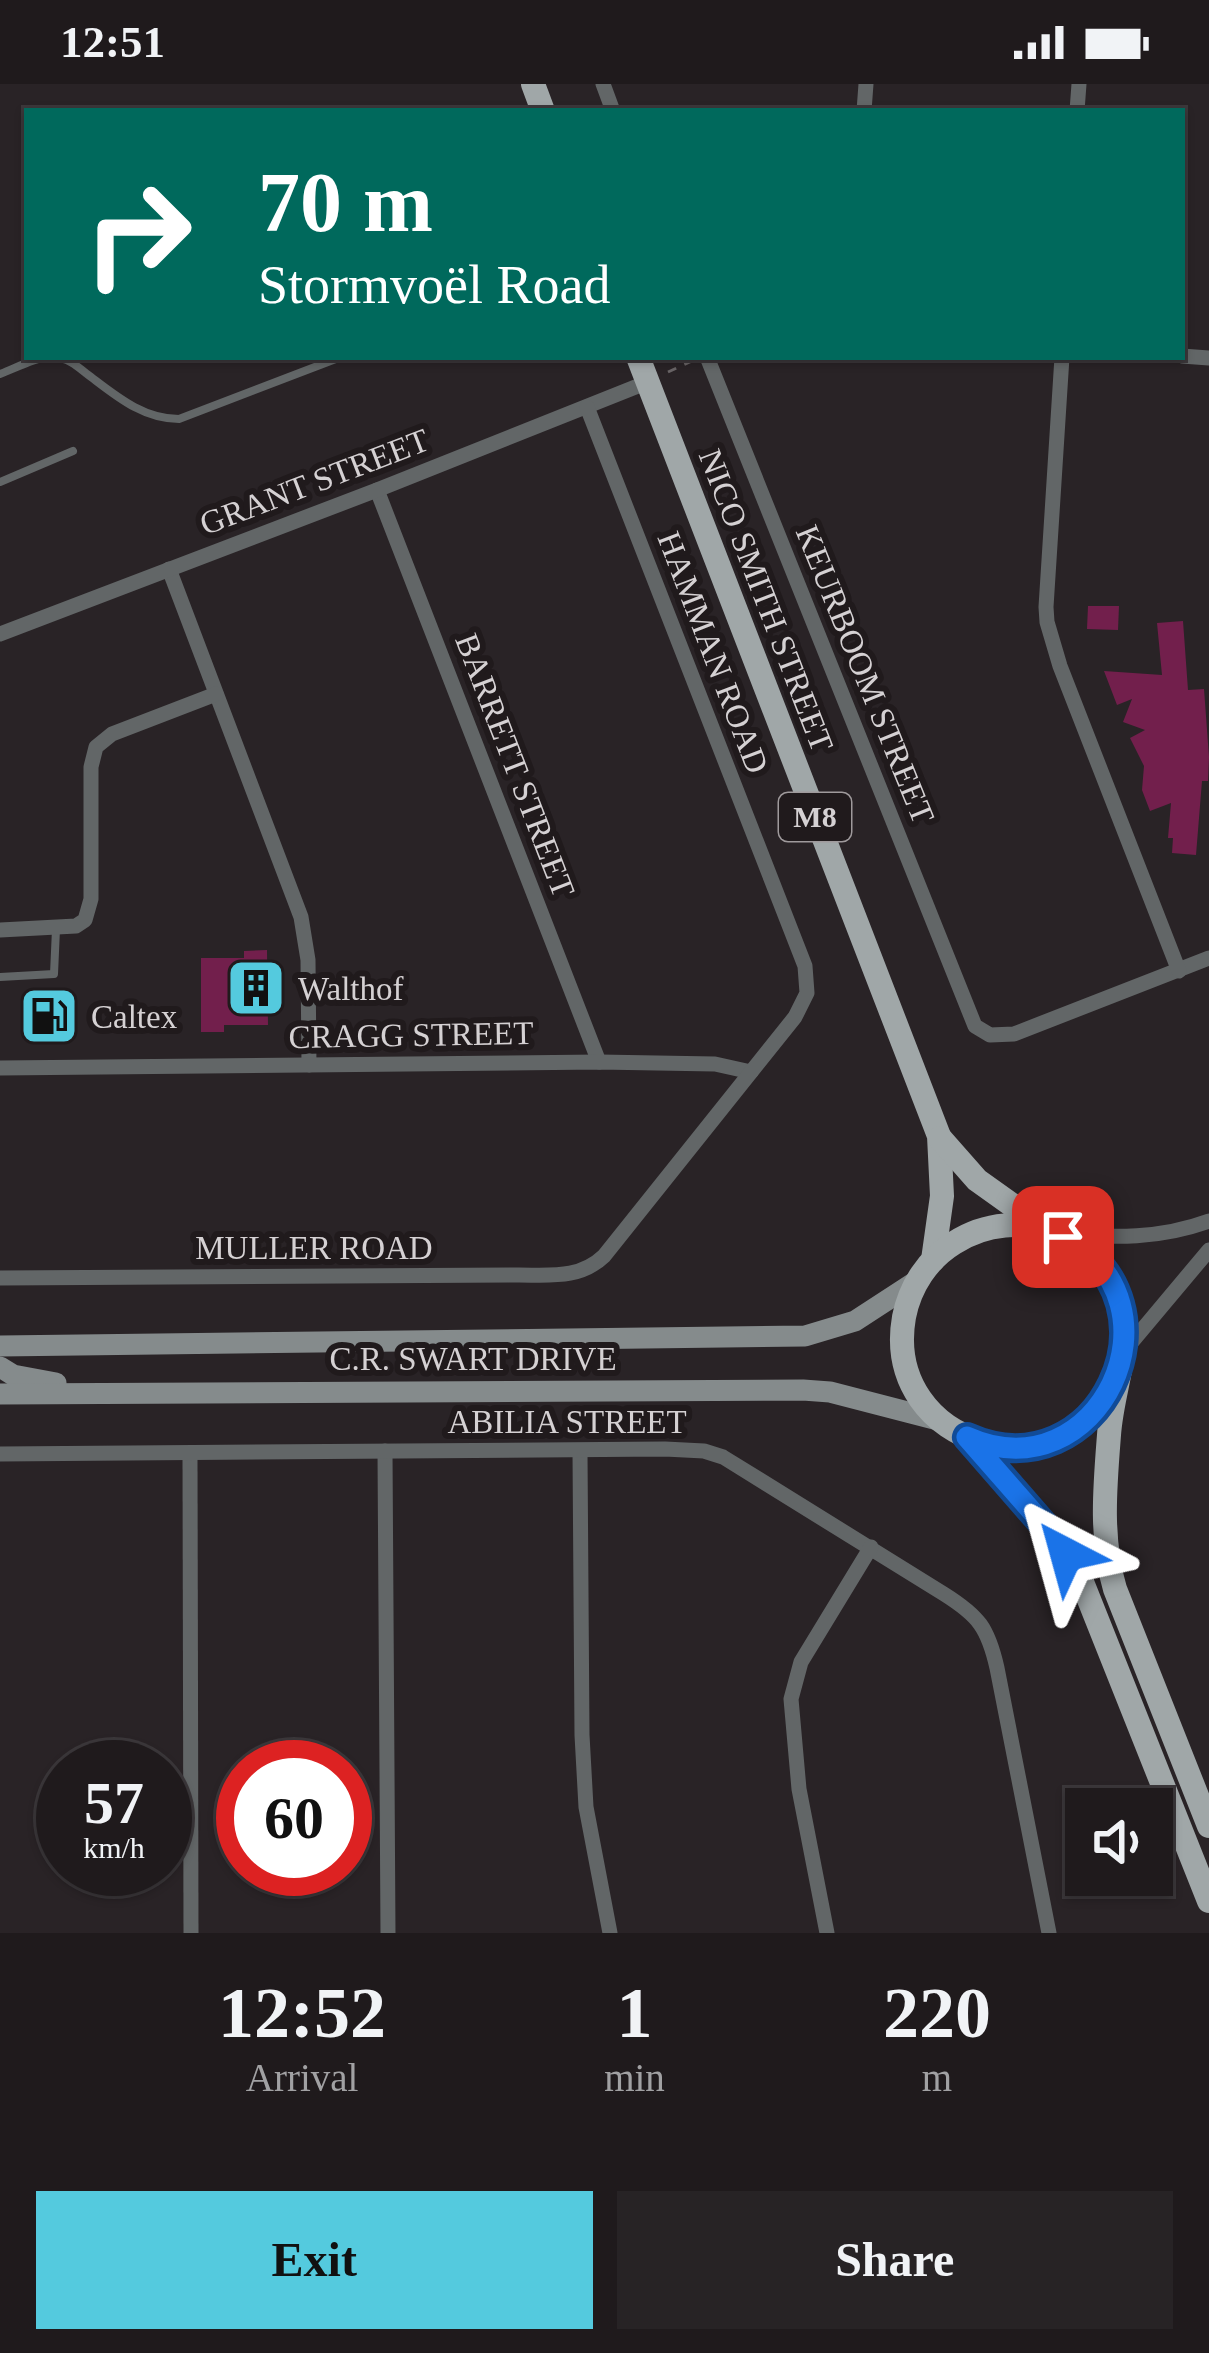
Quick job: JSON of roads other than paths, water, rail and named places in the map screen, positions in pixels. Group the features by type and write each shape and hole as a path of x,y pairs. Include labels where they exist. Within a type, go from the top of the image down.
{"main road":[{"name":"NICO SMITH STREET","path":"639,360 939,1136 942,1196 925,1270"},
{"name":"NICO SMITH STREET","path":"939,1136 977,1180 1052,1232"},
{"path":"925,1270 958,1240 987,1228 1014,1225 1052,1232"},
{"name":"M8","path":"1052,1232 1084,1250 1108,1279 1122,1315 1108,1450 1108,1559 1120,1604 1209,1826"},
{"name":"M8","path":"925,1270 904,1318 904,1358 919,1395 942,1421 967,1437 1014,1448 1053,1440 1090,1417 1107,1396 1120,1364"},
{"name":"C.R. SWART DRIVE","path":"0,1346 805,1336 854,1321 925,1270"},
{"path":"0,1367 13,1375 85,1393"},
{"name":"C.R. SWART DRIVE","path":"0,1394 803,1390 830,1392 942,1421"},
{"name":"M8","path":"967,1437 1043,1524 1080,1577 1209,1901"}],"street":[{"name":"KEURBOOM STREET","path":"704,360 975,1026 990,1035 1006,1036 1178,971"},
{"path":"1062,360 1047,622 1178,971 1209,958"},
{"name":"GRANT STREET","path":"0,634 648,382"},
{"name":"HAMMAN ROAD","path":"587,407 805,966 807,993 795,1017 751,1072"},
{"name":"BARRETT STREET","path":"377,490 599,1062"},
{"path":"170,569 301,917 308,960 309,1065"},
{"path":"0,929 81,923 91,907 91,767 96,747 112,734 216,694"},
{"name":"CRAGG STREET","path":"0,1068 599,1062 715,1064 751,1072"},
{"name":"MULLER ROAD","path":"0,1278 567,1275 594,1265 616,1242 751,1072"},
{"path":"1052,1232 1136,1238 1209,1221"},
{"path":"1120,1364 1209,1250"},
{"name":"ABILIA STREET","path":"0,1454 665,1449 715,1453 960,1604 985,1629 998,1669 1049,1933"},
{"path":"385,1451 388,1933"},
{"path":"580,1452 583,1760 586,1807 610,1933"},
{"path":"190,1453 191,1933"},
{"path":"827,1933 799,1789 791,1699 804,1655 871,1547"}],"lane":[{"path":"0,374 41,360"},
{"path":"66,360 143,412 178,419 333,360"},
{"path":"0,482 74,451"},
{"path":"0,977 55,974 56,928"}],"place":[{"name":"Walthof","path":"256,988"},
{"name":"Caltex","path":"49,1016"}]}
